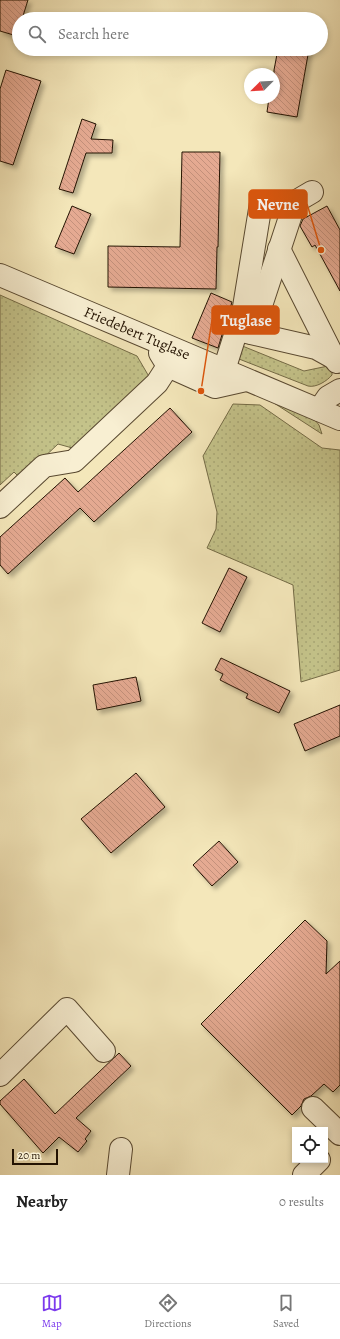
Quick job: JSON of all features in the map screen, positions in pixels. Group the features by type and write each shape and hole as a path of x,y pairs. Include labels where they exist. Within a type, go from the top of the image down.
{"street":[{"path":"224,370 244,331 279,249 295,202 312,192"},
{"path":"244,331 244,307 261,203"},
{"path":"279,249 337,362"},
{"name":"Friedebert Tuglase","path":"0,275 340,419"},
{"path":"244,331 316,348 337,362"},
{"path":"152,340 168,366 215,387 246,380"},
{"path":"0,507 44,466 74,461 157,383 168,366"},
{"path":"318,410 328,397 340,390"},
{"path":"0,1075 67,1009 104,1051"},
{"path":"313,1108 340,1134"},
{"path":"328,1151 340,1139"},
{"path":"118,1175 121,1149"},
{"path":"304,1175 316,1163"}],"shaded area":[{"path":"0,295 137,356 151,380 76,449 58,444 21,479 14,472 0,485"},
{"path":"240,345 304,371 328,366 332,369 332,375 321,384 308,386 239,359"},
{"path":"274,403 315,420 319,425 322,434"},
{"path":"233,404 260,405 322,448 340,450 340,670 301,682 293,585 207,548 216,529 217,512 203,456"}],"building":[{"path":"0,0 28,0 24,12 12,12 12,35 0,31"},
{"path":"277,56 308,56 297,117 267,112 268,104 280,104 280,68 274,68"},
{"path":"6,70 41,81 13,165 0,161 0,89"},
{"path":"82,119 96,124 91,139 113,140 112,153 86,153 73,193 59,189"},
{"path":"182,152 220,152 216,289 108,287 108,246 180,247"},
{"path":"72,206 91,214 74,254 55,247"},
{"path":"327,206 340,230 340,291 315,245 312,247 300,226 303,219"},
{"path":"211,293 232,302 218,348 192,338"},
{"path":"170,408 192,432 94,522 80,508 8,574 0,565 0,537 65,478 78,492"},
{"path":"229,568 247,577 220,632 202,623"},
{"path":"221,658 290,691 279,713 246,698 248,694 220,680 223,674 215,670"},
{"path":"136,677 141,701 97,710 93,685"},
{"path":"340,705 340,736 305,751 294,724"},
{"path":"136,773 165,807 111,853 81,819"},
{"path":"219,841 238,862 212,886 193,865"},
{"path":"305,920 327,941 326,974 340,961 340,1085 333,1092 324,1084 311,1096 304,1099 301,1106 292,1115 201,1024"},
{"path":"119,1053 131,1066 76,1118 91,1131 85,1139 87,1141 78,1152 59,1137 43,1153 0,1104 0,1101 24,1079 55,1114"}],"place":[{"name":"Nevne","path":"321,250"},
{"name":"Tuglase","path":"201,391"}]}
